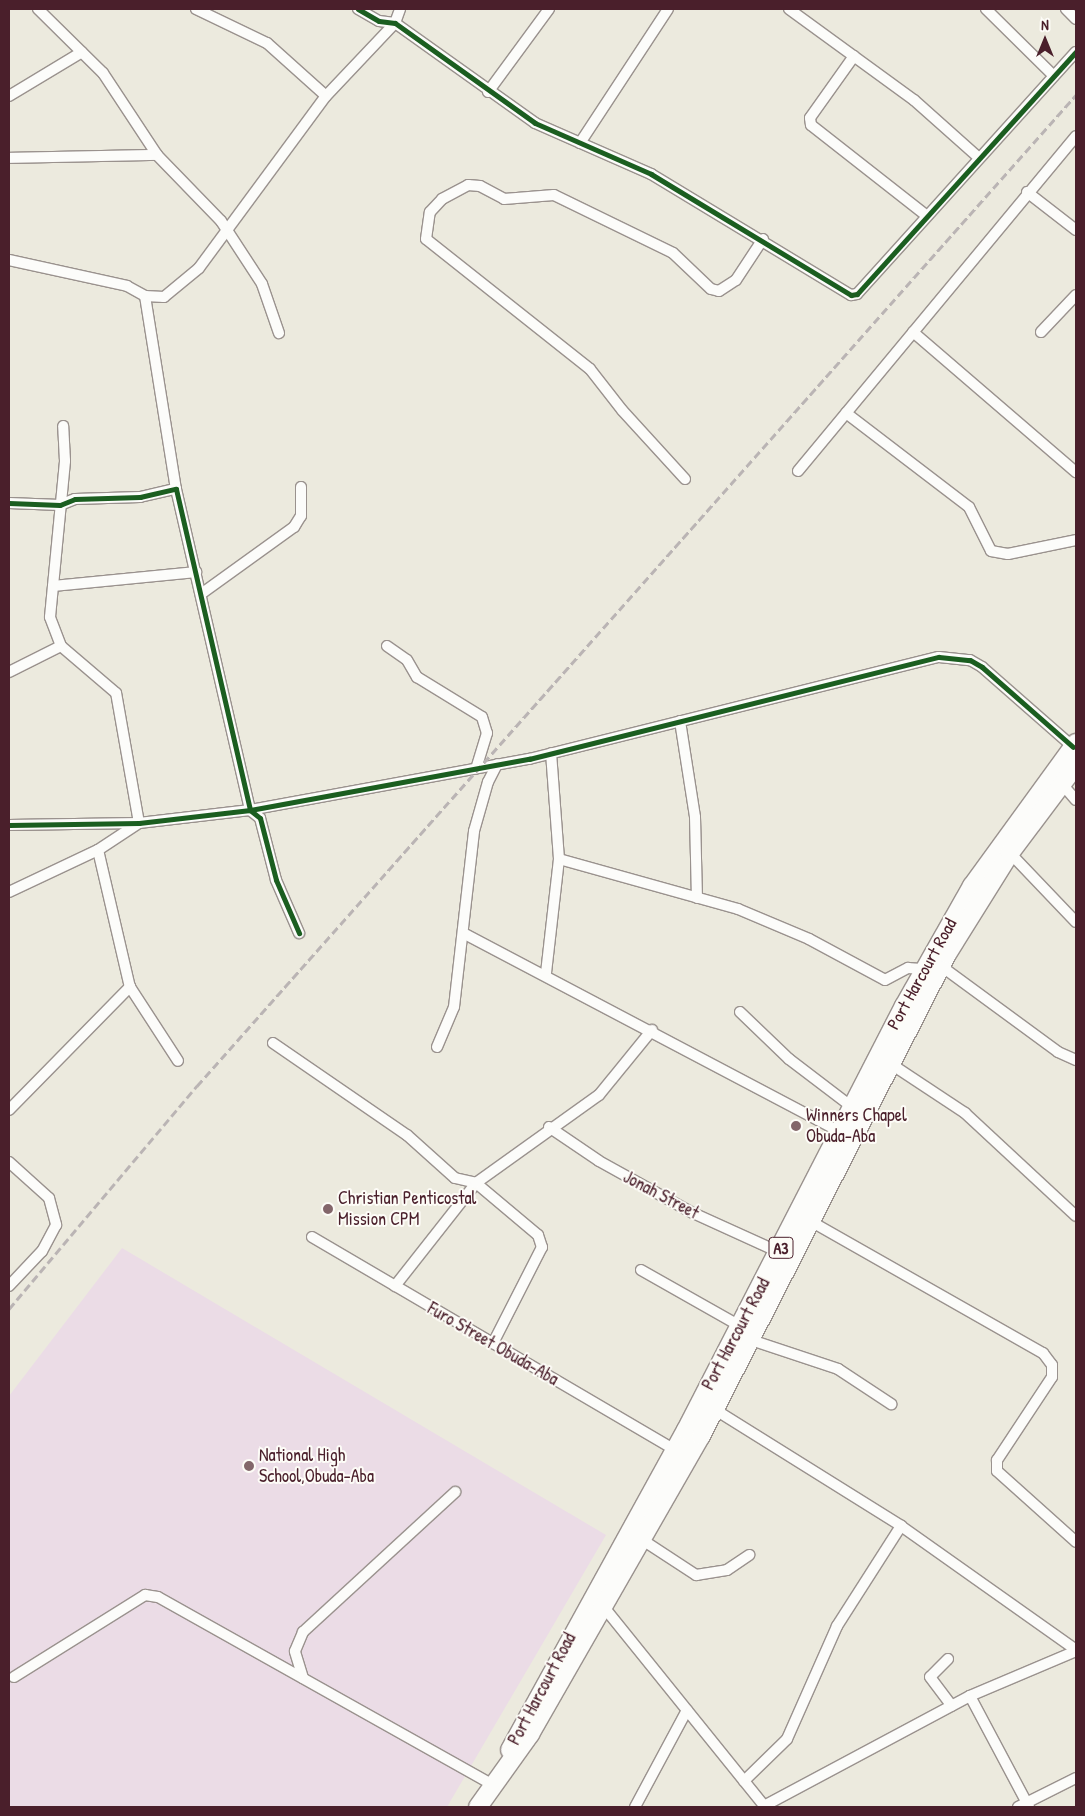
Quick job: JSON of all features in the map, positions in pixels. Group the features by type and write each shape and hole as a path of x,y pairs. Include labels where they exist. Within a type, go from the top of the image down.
{"highway":[{"name":"Port Harcourt Road","path":"504,1764 519,1725 674,1450 779,1252 852,1107 933,967 1010,853 1033,811 1075,745"},
{"name":"Port Harcourt Road","path":"504,1764 530,1734 714,1410 812,1222 891,1064 933,967 972,886 1033,811 1062,784 1076,765"},
{"name":"A3","path":"478,1807 504,1764"}],"street":[{"path":"38,9 103,74 157,155 227,231 262,284 279,333"},
{"path":"196,9 267,43 326,96"},
{"path":"358,9 379,21 395,23 488,92 535,123 651,174 763,239 851,295 857,294 1076,52"},
{"path":"9,260 127,286 145,296 164,297 173,292 227,231 326,96 395,23 400,9"},
{"path":"488,92 549,9"},
{"path":"580,143 668,9"},
{"path":"789,9 914,100 979,158"},
{"path":"986,9 1054,76"},
{"path":"1066,9 1076,19"},
{"path":"9,96 82,52"},
{"path":"854,56 810,118 811,125 927,216"},
{"path":"798,471 1027,192 1076,136"},
{"path":"9,158 157,155"},
{"path":"685,479 622,410 590,369 426,239 430,212 442,199 468,185 480,186 504,198 554,195 673,253 711,289 719,291 736,280 763,239"},
{"path":"1027,192 1076,230"},
{"path":"1042,332 1076,295"},
{"path":"145,296 176,489 250,810 260,818 276,880 299,933"},
{"path":"913,332 1076,472"},
{"path":"846,414 968,508 991,551 1008,554 1076,540"},
{"path":"63,426 60,504 50,617 61,646 116,692 139,823"},
{"path":"201,594 294,527 301,516 301,486"},
{"path":"9,503 60,504 75,499 140,497 176,489"},
{"path":"52,586 196,572"},
{"path":"9,672 61,646"},
{"path":"387,646 407,660 417,677 482,717 487,733 476,768"},
{"path":"9,825 139,823 250,810 551,753 940,657 970,660 982,667 1075,745"},
{"path":"680,721 695,817 697,898"},
{"path":"546,973 559,859 551,753"},
{"path":"438,1046 454,1007 474,831 488,782 498,764"},
{"path":"1062,784 1076,800"},
{"path":"9,892 98,850 139,823"},
{"path":"98,850 130,987 178,1061"},
{"path":"1010,853 1076,922"},
{"path":"559,859 697,898 810,939 885,980 908,968 933,967 1058,1052 1076,1060"},
{"path":"463,933 546,973 840,1132"},
{"path":"9,1110 130,987"},
{"path":"740,1012 789,1059 852,1107"},
{"path":"394,1286 476,1183 549,1127 598,1095 652,1030"},
{"path":"273,1043 407,1135 455,1178 476,1183 542,1241 493,1343"},
{"path":"891,1064 965,1113 1076,1216"},
{"name":"Jonah Street","path":"549,1127 598,1162 684,1208 779,1252"},
{"path":"9,1162 49,1198 56,1225 47,1245 9,1286"},
{"path":"812,1222 1044,1354 1052,1365 1052,1377 998,1460 997,1471 1076,1542"},
{"name":"Furo Street Obuda-Aba","path":"312,1237 674,1450"},
{"path":"641,1270 740,1326"},
{"path":"751,1340 838,1369 891,1404"},
{"path":"714,1410 901,1526 1076,1651"},
{"path":"303,1678 295,1651 302,1632 455,1492"},
{"path":"744,1782 791,1731 837,1626 901,1526"},
{"path":"641,1539 696,1575 727,1570 749,1555"},
{"path":"14,1677 145,1595 166,1601 491,1784"},
{"path":"603,1606 764,1807 970,1696 1076,1651"},
{"path":"948,1659 930,1677 952,1706"},
{"path":"970,1696 1024,1806 1076,1778"},
{"path":"635,1807 686,1710"}],"shaded area":[{"name":"National High School,Obuda-Aba","path":"122,1248 606,1535 447,1807 9,1807 9,1396"}],"railway":[{"path":"9,1309 197,1086 1076,95"}],"cycle path":[{"path":"358,9 379,21 395,23 535,123 651,174 851,295 857,294 1076,52"},
{"path":"9,503 60,505 75,499 140,497 176,489 250,810 260,818 276,880 299,933"},
{"path":"9,825 139,823 250,810 529,759 939,657 970,660 982,667 1073,747"}],"place":[{"name":"Winners Chapel Obuda-Aba","path":"796,1126"},
{"name":"Christian Penticostal Mission CPM","path":"328,1209"},
{"name":"National High School,Obuda-Aba","path":"249,1466"}]}
